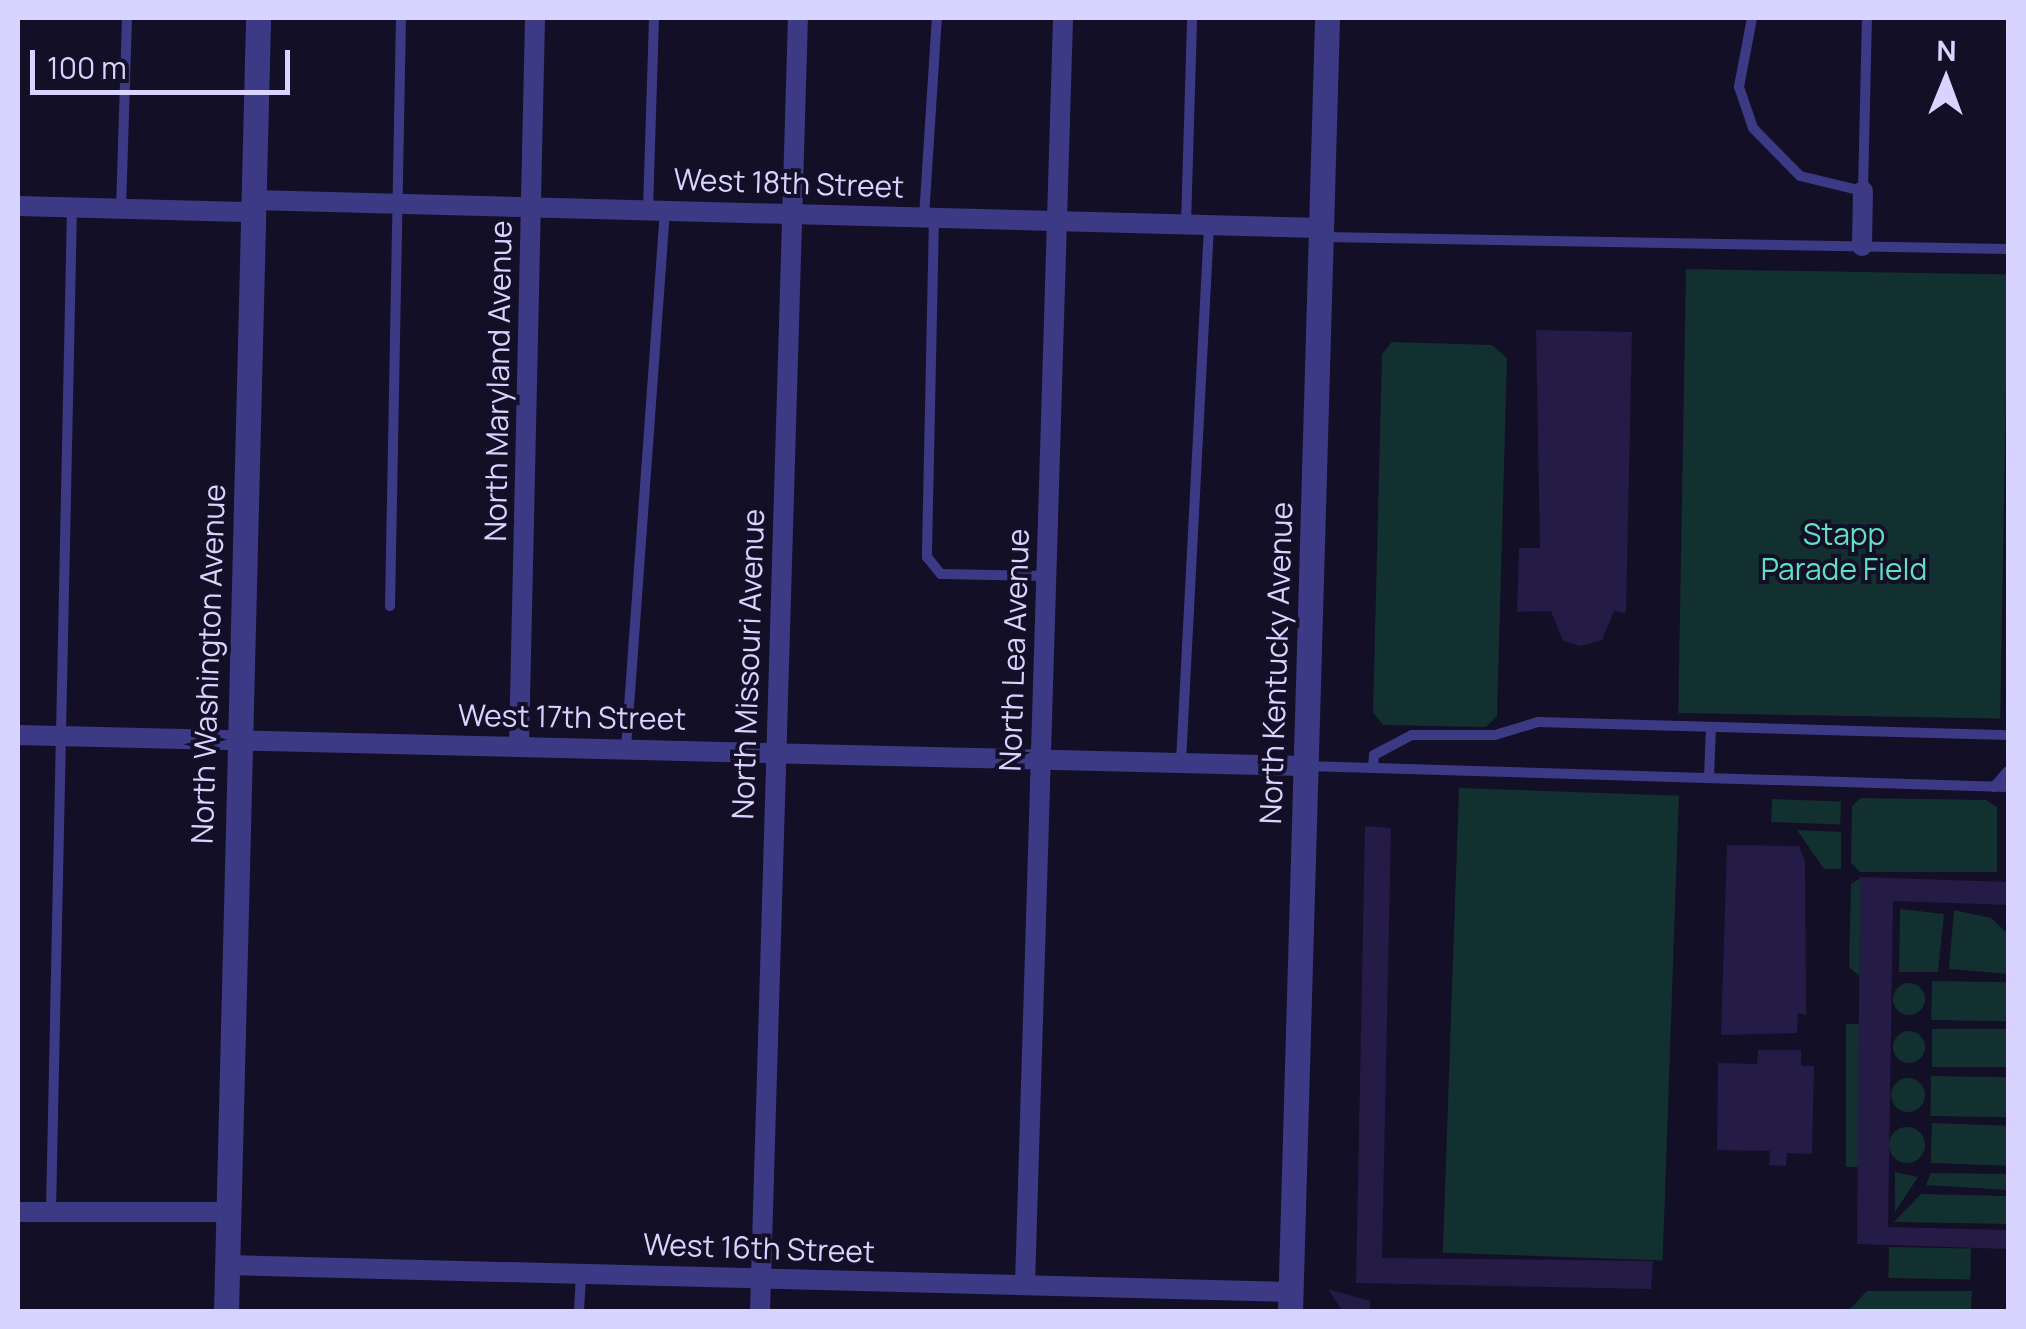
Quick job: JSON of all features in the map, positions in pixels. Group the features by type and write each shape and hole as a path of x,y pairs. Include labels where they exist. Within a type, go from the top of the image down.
{"street":[{"name":"North Washington Avenue","path":"226,1312 258,18"},
{"name":"North Maryland Avenue","path":"519,746 535,18"},
{"name":"North Missouri Avenue","path":"760,1312 798,18"},
{"name":"North Lea Avenue","path":"1026,1285 1062,18"},
{"name":"North Kentucky Avenue","path":"1290,1302 1328,18"},
{"path":"1862,246 1864,191"},
{"name":"West 18th Street","path":"18,206 122,209 397,203 1186,224 1322,232"},
{"name":"West 17th Street","path":"18,735 1305,766"},
{"path":"18,1212 227,1212"},
{"name":"West 16th Street","path":"227,1265 1026,1285 1290,1302"}],"lane":[{"path":"122,209 127,18"},
{"path":"390,606 400,18"},
{"path":"626,748 657,209 654,18"},
{"path":"936,18 929,217 926,557 941,574 1046,576"},
{"path":"1186,224 1192,18"},
{"path":"1752,18 1738,64 1753,128 1800,176 1864,191 1867,18"},
{"path":"51,1212 72,208"},
{"path":"1182,763 1209,225"},
{"path":"1322,232 2008,248"},
{"path":"1373,768 1374,755 1412,735 1495,735 1538,722 2008,735"},
{"path":"1709,778 1711,727"},
{"path":"1305,766 2008,788"},
{"path":"1994,787 2008,771"},
{"path":"580,1312 581,1273"}],"green space":[{"name":"Stapp Parade Field","path":"1686,269 2008,275 2000,719 1678,713"},
{"path":"1392,342 1492,345 1507,358 1497,716 1486,727 1383,725 1373,712 1382,354"},
{"path":"1459,788 1679,796 1663,1260 1443,1253"},
{"path":"1861,798 1986,800 1997,807 1997,872 1860,872 1851,863 1852,806"},
{"path":"1772,799 1841,801 1840,824 1771,822"},
{"path":"1797,830 1841,832 1841,869 1824,869"},
{"path":"1862,877 1876,878 1872,987 1849,967 1851,884"},
{"path":"1900,909 1944,914 1938,972 1899,972"},
{"path":"1954,910 1991,918 2008,934 2008,974 1949,969"},
{"path":"1932,981 2008,982 2007,1021 1931,1020"},
{"path":"1909,983 1920,988 1925,999 1920,1010 1909,1015 1898,1010 1893,999 1898,988"},
{"path":"1846,1024 1859,1024 1859,1167 1846,1167"},
{"path":"1932,1029 2008,1029 2008,1067 1932,1067"},
{"path":"1909,1031 1920,1036 1925,1047 1920,1058 1909,1063 1898,1058 1893,1047 1898,1036"},
{"path":"1931,1076 2008,1077 2007,1117 1930,1116"},
{"path":"1908,1078 1920,1083 1925,1095 1920,1107 1908,1112 1896,1107 1891,1095 1896,1083"},
{"path":"1932,1123 2008,1126 2007,1166 1931,1163"},
{"path":"1907,1127 1919,1133 1925,1145 1919,1157 1907,1163 1895,1157 1889,1145 1895,1133"},
{"path":"1895,1172 1918,1177 1895,1212"},
{"path":"1931,1173 2008,1174 2008,1190 1926,1185"},
{"path":"1921,1194 2008,1196 2008,1224 1894,1222"},
{"path":"1889,1247 1971,1248 1970,1279 1888,1278"},
{"path":"1867,1291 1972,1291 1971,1311 1848,1311"}],"building":[{"path":"1536,330 1632,332 1626,613 1614,611 1602,640 1581,646 1563,641 1551,611 1517,612 1519,548 1540,548"},
{"path":"1365,826 1391,828 1382,1258 1653,1261 1651,1289 1356,1283"},
{"path":"1727,845 1799,846 1805,861 1806,1015 1798,1013 1797,1033 1721,1035"},
{"path":"1860,877 2008,882 2008,905 1893,901 1888,1227 2008,1230 2008,1249 1857,1244"},
{"path":"1758,1050 1801,1050 1801,1066 1814,1066 1812,1154 1787,1153 1786,1166 1769,1165 1770,1151 1717,1150 1718,1063 1757,1064"},
{"path":"1328,1289 1370,1301 1370,1312 1343,1312"}]}
